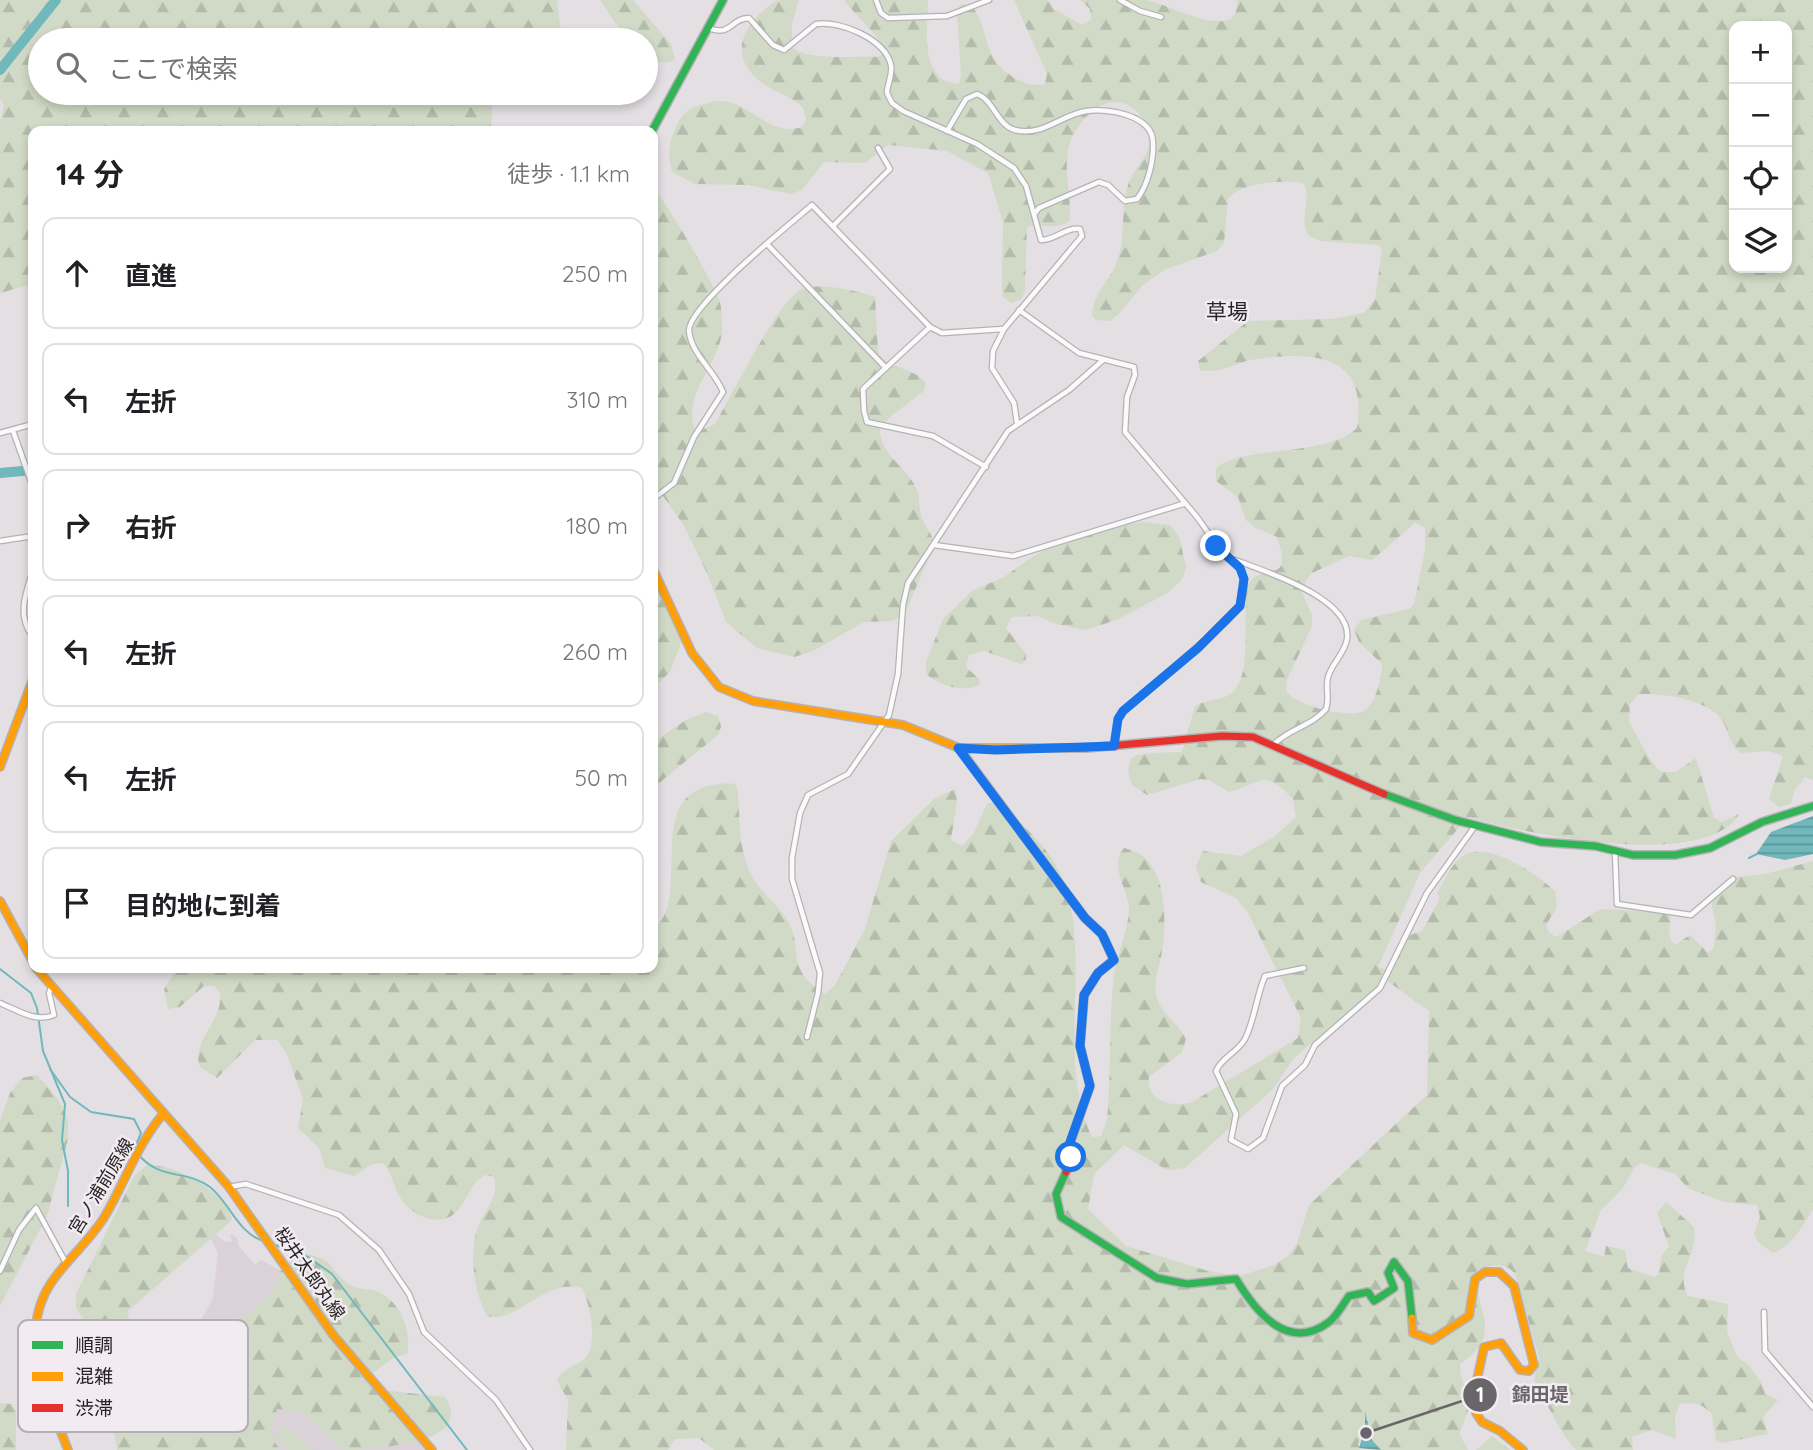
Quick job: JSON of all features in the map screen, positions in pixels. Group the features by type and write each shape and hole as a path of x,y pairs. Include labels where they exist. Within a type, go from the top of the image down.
{"street":[{"path":"655,126 723,0"},
{"path":"876,0 881,13 888,18 947,16 989,0"},
{"path":"1120,0 1140,11 1161,17"},
{"path":"708,28 719,32 727,30 741,19 749,18 773,45 784,50 812,25 829,23 843,26 876,44 887,56 891,68 887,93 892,103 902,111 977,144 1023,178 1041,240 1054,238 1071,228 1080,229 1083,233 1004,329 993,351 992,368 1014,403 1017,423"},
{"path":"947,131 966,99 977,94 988,101 1003,122 1013,130 1040,129 1079,113 1096,110 1130,117 1150,131 1153,142 1152,159 1137,199 1125,201 1108,185 1099,182 1039,208 1035,213"},
{"path":"833,226 890,169 878,148"},
{"path":"658,495 674,483 694,437 723,392 691,339 692,317 767,244 812,205 930,327 942,333 1004,329"},
{"path":"767,244 886,368"},
{"path":"1019,310 1079,354 1102,361 1128,364 1135,369 1127,397 1125,432 1183,504 1197,517 1224,555 1240,568 1244,579 1240,606 1198,648 1123,711 1118,719 1114,746"},
{"path":"930,327 863,389 863,411 867,422 933,436 986,467"},
{"path":"807,1037 820,973 792,879 792,858 800,813 808,795 848,774 885,722 898,674 902,605 908,583 1009,431 1069,390 1102,361"},
{"path":"0,433 28,426"},
{"path":"13,431 28,470"},
{"path":"934,545 1005,556 1020,555 1183,504"},
{"path":"0,541 28,537"},
{"path":"1224,555 1272,573 1319,597 1340,615 1347,626 1346,644 1328,677 1326,709 1314,721 1283,736 1275,744"},
{"path":"658,580 692,653 719,687 753,701 885,722 922,731 958,748 996,750 1114,746 1244,736 1275,744 1350,782 1475,826 1541,842 1633,855 1687,853 1725,844 1762,822 1776,821 1813,806"},
{"path":"28,587 23,604 23,617 28,627"},
{"path":"0,767 28,692"},
{"path":"958,748 1085,918 1102,934 1114,960 1098,973 1084,995 1080,1046 1090,1086 1069,1145 1071,1163 1056,1194 1062,1217 1122,1260 1152,1276 1179,1284 1198,1285 1213,1279 1236,1279 1254,1308 1276,1327 1297,1334 1311,1331 1330,1321 1349,1296 1356,1297 1368,1292 1374,1301 1386,1296 1394,1287 1388,1276 1394,1262 1408,1281 1413,1333 1432,1340 1469,1316 1475,1279 1485,1272 1499,1272 1514,1286 1534,1365 1529,1371 1520,1370 1502,1343 1497,1342 1484,1348 1475,1389 1476,1413 1482,1422 1500,1431 1523,1450"},
{"path":"1304,968 1265,976 1243,1042 1234,1053 1219,1062 1216,1071 1236,1114 1231,1140 1248,1149 1263,1138 1282,1086 1305,1065 1315,1045 1380,988 1427,893 1475,826"},
{"path":"1615,851 1617,904 1690,915 1732,879"},
{"path":"0,901 28,953"},
{"path":"40,973 163,1114"},
{"path":"0,1003 32,1017 54,1015 51,988"},
{"name":"宮ノ浦前原線","path":"35,1320 49,1285 90,1240 163,1114"},
{"name":"桜井太郎丸線","path":"163,1114 229,1187 346,1352 432,1450"},
{"path":"229,1187 246,1184 339,1215 350,1223 392,1267 409,1294 424,1332 496,1400 530,1450"},
{"path":"0,1271 28,1215 36,1208 66,1264"},
{"path":"1764,1312 1765,1351 1813,1407"},
{"name":"宮ノ浦前原線","path":"61,1432 68,1450"}],"shaded area":[{"path":"205,1226 225,1242 232,1242 230,1234 237,1238 238,1245 255,1265 261,1260 284,1272 318,1324 425,1450 171,1450 165,1432 248,1432 248,1320 201,1320 213,1298 218,1253"}],"green space":[{"path":"0,0 557,0 560,28 28,28 28,105 492,105 491,126 28,126 28,285 0,293 0,122 4,105 0,99"},
{"path":"600,0 633,0 657,28 619,28"},
{"path":"777,0 799,0 792,24 792,47 820,56 878,57 884,53 882,46 844,0 928,0 927,39 931,64 937,74 946,81 959,84 961,76 957,12 961,4 972,6 996,61 1013,77 1036,85 1045,84 1047,74 1014,0 1048,0 1054,9 1082,25 1091,20 1090,9 1081,0 1146,0 1215,21 1227,20 1235,14 1237,0 1813,0 1813,780 1805,777 1794,791 1791,804 1779,807 1769,799 1783,756 1769,751 1741,753 1732,742 1722,720 1696,702 1672,696 1639,694 1630,704 1629,722 1657,768 1662,772 1676,772 1696,758 1714,818 1722,822 1739,814 1720,831 1690,841 1653,845 1569,838 1468,817 1420,873 1378,967 1392,972 1408,936 1422,931 1440,898 1437,893 1449,872 1458,860 1469,853 1495,854 1509,860 1555,891 1557,907 1546,925 1549,933 1557,937 1600,909 1671,913 1669,926 1672,942 1675,945 1690,935 1708,953 1714,948 1716,925 1711,900 1728,878 1765,874 1813,861 1813,1209 1791,1240 1773,1253 1758,1242 1754,1234 1760,1217 1757,1205 1724,1202 1688,1188 1675,1174 1641,1163 1634,1168 1623,1188 1601,1210 1585,1251 1604,1257 1606,1246 1625,1250 1628,1268 1654,1277 1659,1274 1661,1256 1669,1246 1657,1213 1666,1202 1694,1227 1695,1237 1685,1271 1684,1287 1688,1296 1728,1304 1727,1332 1738,1358 1749,1365 1761,1382 1765,1394 1778,1400 1763,1417 1768,1434 1722,1443 1716,1440 1712,1414 1701,1405 1685,1403 1680,1404 1675,1416 1676,1439 1652,1430 1632,1437 1633,1450 1576,1450 1559,1427 1534,1380 1539,1358 1515,1274 1507,1267 1498,1265 1477,1270 1477,1289 1485,1333 1473,1353 1460,1364 1469,1402 1460,1435 1468,1450 1381,1450 1372,1440 1365,1415 1365,1427 1358,1444 1360,1450 714,1450 699,1438 675,1439 668,1450 566,1450 568,1400 557,1381 562,1373 586,1357 590,1351 592,1323 588,1303 582,1288 568,1287 555,1289 508,1314 487,1316 476,1285 473,1250 477,1229 495,1190 494,1177 485,1175 480,1178 453,1215 438,1220 423,1217 403,1202 383,1163 372,1164 354,1176 325,1168 319,1148 298,1128 303,1099 286,1052 277,1040 255,1040 217,1078 200,1067 199,1048 217,1013 220,993 214,986 204,986 180,1007 168,1009 164,989 174,973 658,973 658,924 667,908 674,827 679,809 690,795 708,786 725,783 735,784 738,791 741,839 751,874 788,921 793,932 799,967 812,984 825,994 835,985 865,929 891,841 934,799 955,789 957,800 951,840 962,846 973,834 987,804 999,800 1053,859 1069,900 1076,966 1076,1071 1081,1105 1092,1137 1101,1136 1107,1121 1113,982 1129,909 1118,862 1124,848 1138,853 1157,875 1164,906 1164,922 1162,951 1155,984 1156,995 1162,1008 1186,1039 1182,1052 1149,1077 1149,1085 1156,1097 1169,1103 1192,1102 1298,1038 1301,1018 1247,911 1236,898 1201,882 1196,866 1203,851 1241,856 1275,836 1296,817 1293,799 1275,783 1262,780 1229,792 1209,780 1200,779 1147,795 1132,785 1128,771 1130,760 1136,755 1182,752 1195,706 1228,696 1239,684 1245,658 1248,584 1255,577 1280,568 1282,562 1277,537 1256,528 1246,520 1238,497 1216,481 1216,469 1242,457 1325,444 1357,428 1358,403 1354,385 1345,372 1333,363 1298,356 1278,357 1250,360 1207,371 1200,370 1198,361 1248,321 1331,319 1364,313 1375,299 1382,249 1379,245 1321,241 1308,235 1304,222 1307,195 1303,183 1274,182 1253,185 1243,188 1228,199 1224,243 1217,251 1164,270 1143,285 1117,316 1109,321 1096,320 1092,316 1093,307 1115,267 1120,250 1128,185 1149,147 1150,140 1148,127 1129,105 1108,103 1088,115 1079,125 1069,146 1067,165 1070,220 1055,226 1027,227 1025,291 1021,299 1011,303 1003,297 1003,222 988,173 947,151 888,145 865,163 824,162 802,190 791,194 748,185 695,184 672,172 670,148 674,131 681,118 697,106 717,101 733,103 780,128 802,127 806,119 803,108 757,79 748,68 742,46 750,25","holes":["1415,523 1425,528 1425,550 1414,604 1409,609 1361,620 1354,630 1359,642 1382,664 1380,682 1370,706 1359,713 1336,712 1311,706 1291,696 1286,690 1287,680 1312,626 1312,615 1302,593 1312,573 1349,556 1372,560","1386,980 1429,1011 1427,1095 1309,1205 1297,1243 1288,1256 1274,1265 1240,1276 1208,1271 1126,1246 1088,1209 1094,1174 1124,1145 1167,1170 1185,1168 1272,1090 1294,1058"]},
{"path":"658,29 671,44 675,60 658,62"},
{"path":"658,194 688,241 721,306 722,331 719,344 693,405 692,418 696,432 715,424 779,313 790,298 807,287 837,288 875,297 878,353 888,362 914,373 925,382 925,390 890,417 880,429 888,453 916,488 921,517 934,546 905,613 893,621 864,622 813,651 794,657 757,648 726,622 707,573 683,524 658,489"},
{"path":"1143,522 1170,525 1179,536 1186,567 1182,579 1168,593 1116,620 1086,630 1056,624 1037,616 1012,617 1006,628 1026,654 1026,660 1021,664 984,651 969,655 966,667 980,680 979,685 951,687 926,674 926,662 943,619 972,591 1004,577 1035,555 1080,532"},
{"path":"658,587 682,640 670,672 658,683"},
{"path":"706,712 718,716 721,726 719,734 658,784 658,739 686,720"},
{"path":"37,1075 58,1099 68,1120 68,1139 47,1216 0,1306 0,1121 10,1093 22,1078"},
{"path":"147,1165 185,1174 220,1199 232,1220 128,1311 129,1320 84,1320 76,1308 76,1294 134,1176"},
{"path":"298,1253 325,1260 350,1285 381,1293 395,1304 400,1312 407,1328 407,1354 395,1357 371,1374 369,1383 373,1389 445,1397 451,1412 446,1427 438,1433 413,1442 383,1447 346,1450 297,1411 277,1409 270,1435 280,1450 117,1450 114,1432 248,1432 248,1320 239,1320 263,1301 282,1269"},
{"path":"0,1403 12,1404 16,1411 16,1450 0,1450"},
{"path":"283,1425 314,1450 289,1450 273,1437"},
{"path":"1492,1436 1510,1450 1476,1450"}],"water":[{"path":"1813,816 1813,854 1785,860 1756,854 1771,832"},
{"path":"1365,1412 1372,1440 1381,1450 1359,1448 1365,1427"}],"waterway":[{"path":"34,28 56,0"},
{"path":"0,70 28,35"},
{"path":"0,473 28,470"},
{"path":"1749,858 1757,854"},
{"path":"0,969 31,993 37,1008 43,1051 65,1104 62,1140 68,1171 68,1206"},
{"path":"50,1069 70,1097 91,1112 134,1119 141,1133 134,1150"},
{"path":"138,1154 155,1168 192,1178 210,1187 240,1224 254,1237 263,1241"},
{"path":"275,1245 308,1257 332,1274 467,1450"}],"traffic: fast":[{"path":"655,126 723,0"},
{"path":"1384,794 1455,820 1541,842 1595,846 1633,855 1675,855 1710,848 1762,822 1813,806"},
{"path":"1066,1172 1056,1194 1061,1217 1157,1278 1187,1284 1236,1279 1263,1315 1287,1331 1300,1333 1314,1330 1329,1322 1349,1296 1368,1292 1374,1301 1394,1288 1388,1273 1394,1262 1408,1281 1412,1318"}],"traffic: slow":[{"path":"658,580 692,653 719,687 753,701 903,725 959,748 1041,748"},
{"path":"0,767 28,692"},
{"path":"0,901 28,953"},
{"path":"40,973 229,1187 334,1336 432,1450"},
{"path":"37,1320 41,1303 51,1283 105,1216 138,1151 163,1114"},
{"path":"1412,1318 1413,1333 1432,1340 1469,1316 1475,1279 1485,1272 1499,1272 1514,1286 1534,1365 1529,1371 1520,1370 1501,1343 1484,1347 1475,1389 1476,1413 1482,1422 1500,1431 1523,1450"},
{"path":"61,1432 68,1450"}],"traffic: jam":[{"path":"1041,748 1086,748 1222,736 1253,737 1384,794"},
{"path":"959,748 1085,918 1102,934 1114,960 1098,973 1084,995 1080,1046 1090,1086 1067,1152 1071,1163 1066,1172"}],"place":[{"name":"錦田堤","path":"1366,1433"}],"district":[{"name":"草場","path":"1227,311"}],"route":[{"path":"1071,1157 1067,1152 1090,1086 1080,1046 1079,1026 1084,995 1098,973 1108,968 1114,960 1102,934 1085,918 958,748 996,750 1114,746 1118,719 1123,711 1198,648 1240,606 1244,593 1244,579 1240,568 1216,546"}]}
